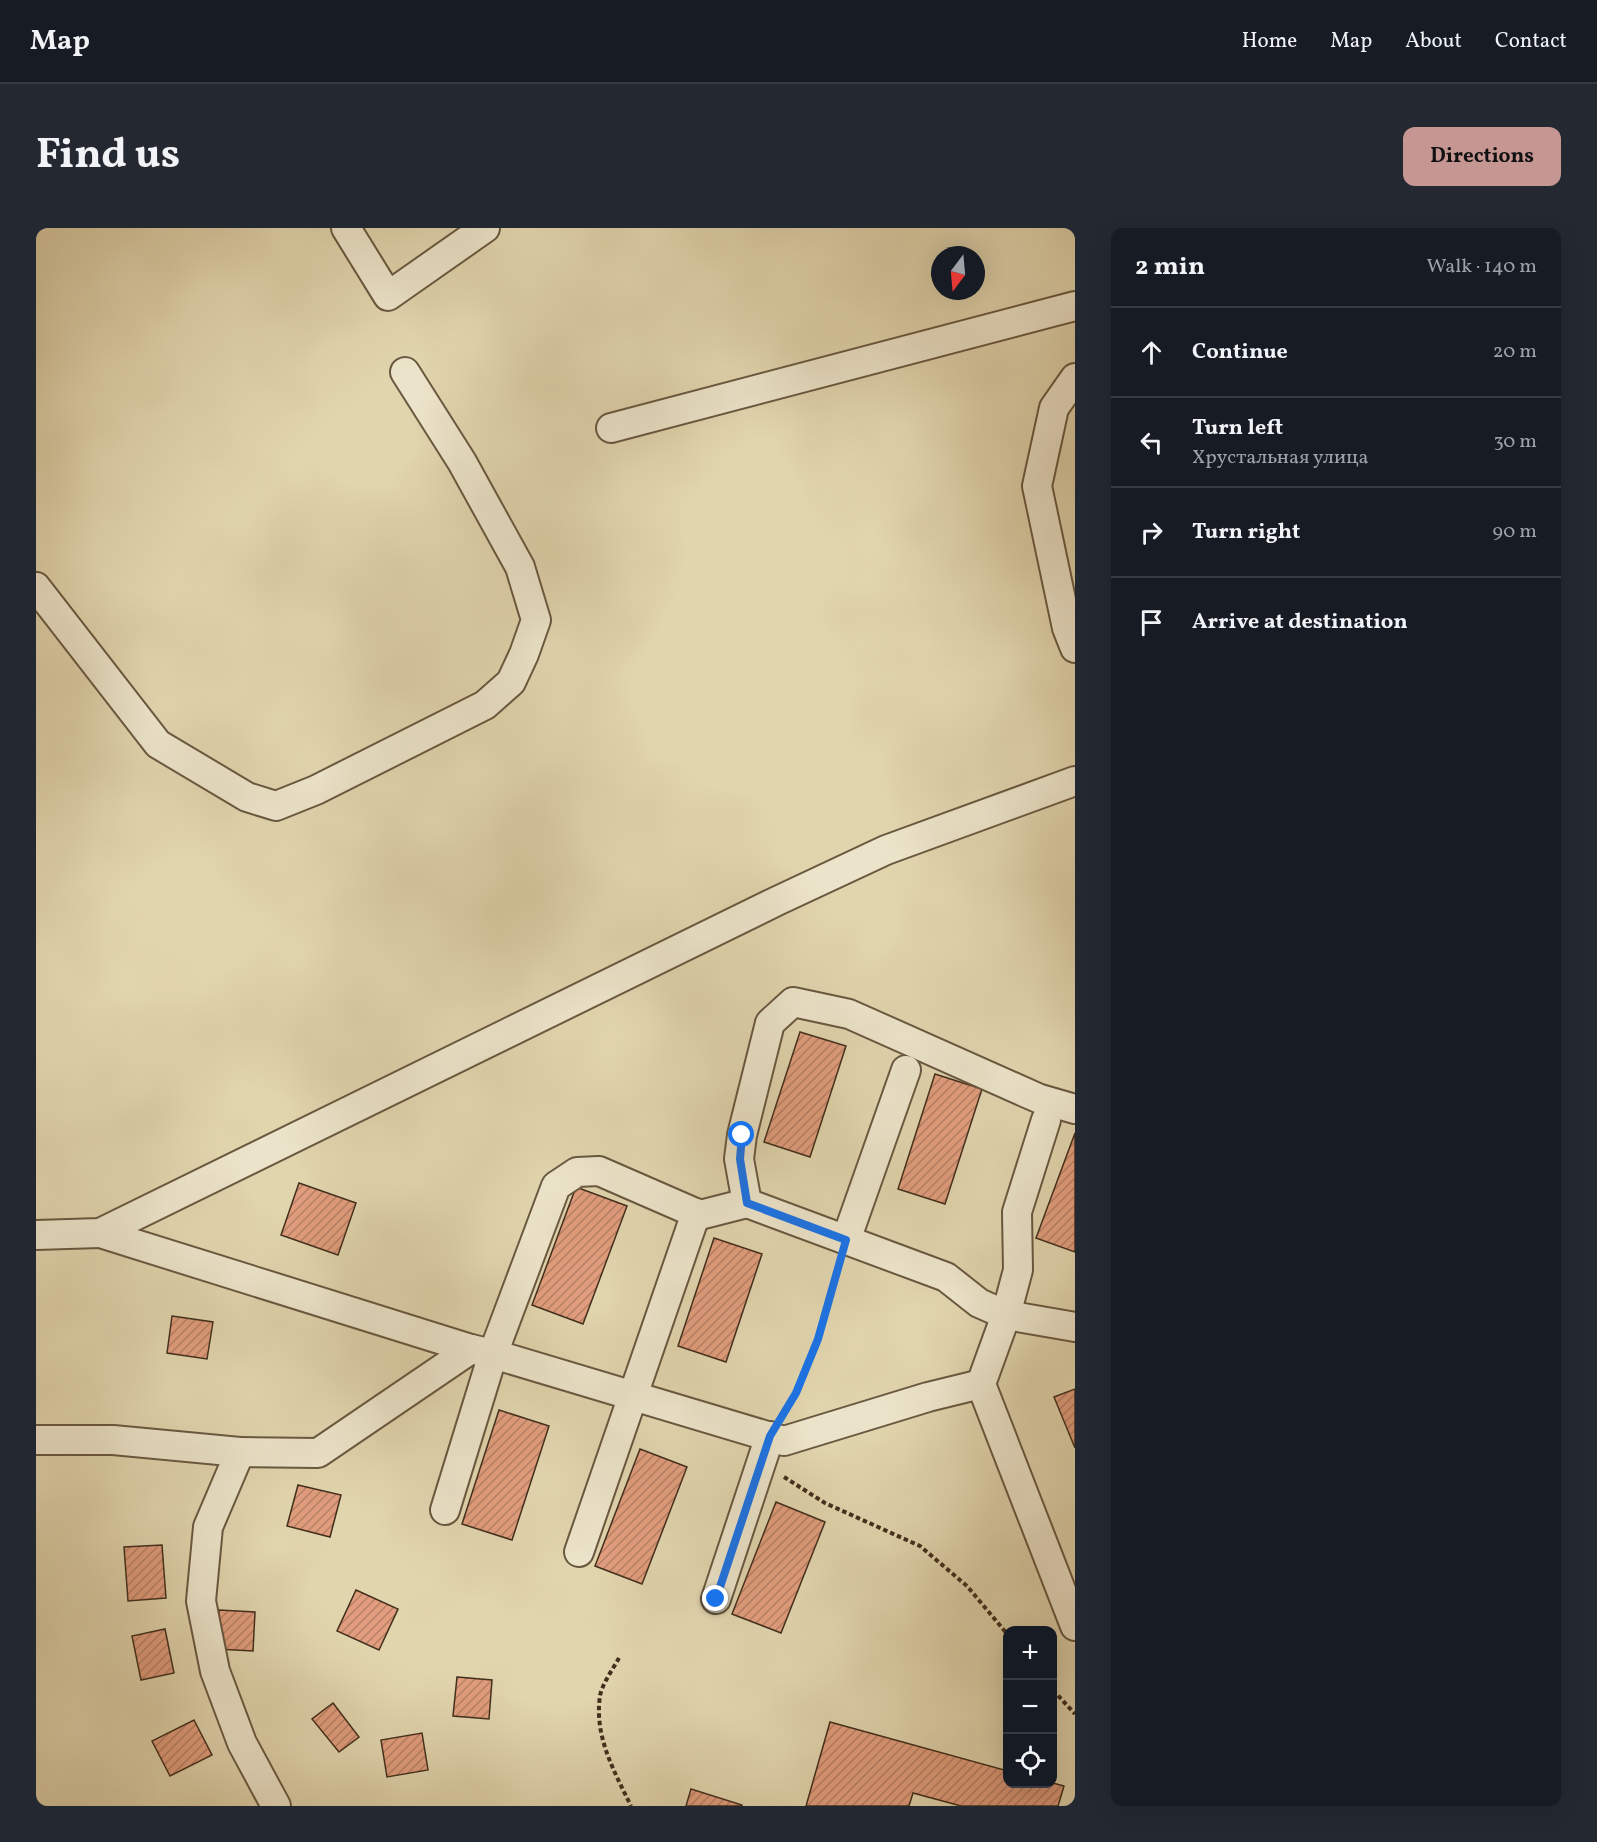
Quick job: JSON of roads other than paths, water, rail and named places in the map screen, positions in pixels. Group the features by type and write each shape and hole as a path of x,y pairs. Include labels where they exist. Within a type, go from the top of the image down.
{"street":[{"path":"346,228 388,296 485,228"},
{"path":"611,428 1075,306"},
{"path":"36,587 158,744 247,798 276,806 316,790 485,705 511,682 536,620 520,567 462,462 405,372"},
{"path":"1075,378 1054,408 1038,486 1067,628 1075,648"},
{"path":"100,1233 777,901 886,850 1075,781"},
{"path":"747,1203 740,1159 742,1135 770,1023 793,1002 849,1014 1040,1099 1075,1109"},
{"path":"846,1240 906,1070"},
{"path":"1046,1120 1017,1212 1018,1270 1006,1315 981,1384 1075,1626"},
{"path":"445,1510 482,1351 556,1186 577,1172 599,1171 700,1215 747,1203 946,1277 979,1303 1006,1315 1075,1327"},
{"path":"579,1552 696,1213"},
{"path":"36,1236 100,1233 482,1351 633,1395 766,1448 928,1396 981,1384"},
{"path":"36,1440 113,1440 240,1452 318,1453 482,1351"},
{"path":"716,1599 766,1448"},
{"path":"240,1452 208,1527 201,1601 215,1671 242,1743 276,1806"}]}
